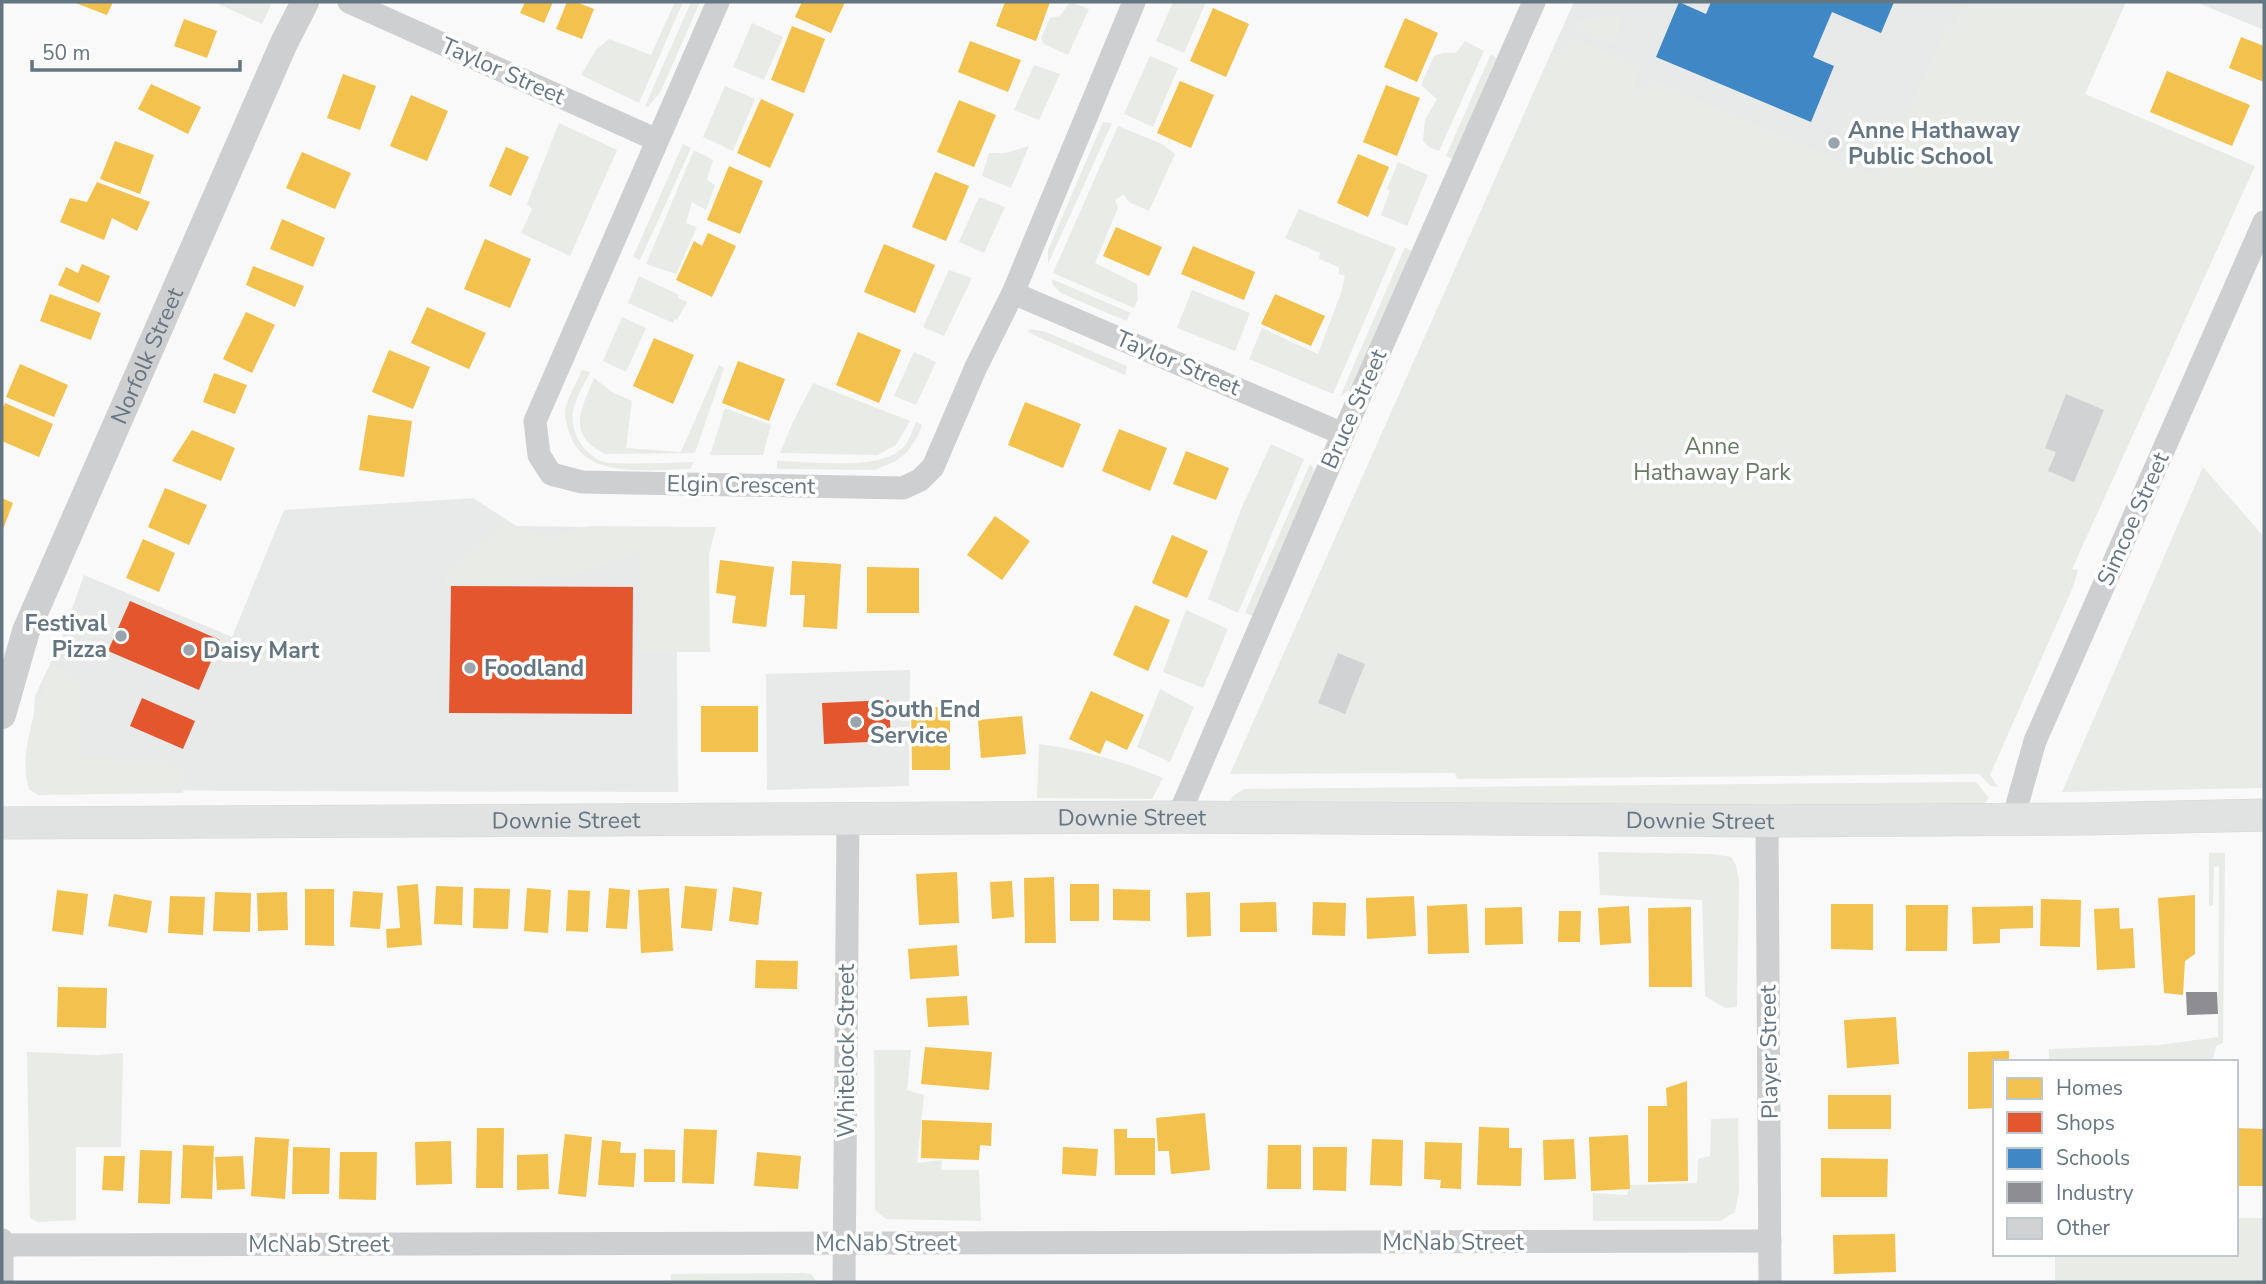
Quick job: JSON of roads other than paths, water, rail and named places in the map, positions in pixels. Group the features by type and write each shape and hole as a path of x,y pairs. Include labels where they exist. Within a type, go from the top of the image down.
{"main road":[{"name":"Downie Street","path":"2,824 1178,817 1767,821 2264,816"}],"street":[{"name":"Norfolk Street","path":"2,715 26,631 304,2"},
{"name":"Taylor Street","path":"349,2 657,140"},
{"name":"Elgin Crescent","path":"718,2 535,421 539,455 551,474 582,482 903,488 920,480 933,467 976,368 1013,293 1134,2"},
{"name":"Bruce Street","path":"1178,817 1343,434 1534,2"},
{"name":"Simcoe Street","path":"2013,819 2035,741 2264,222"},
{"name":"Taylor Street","path":"1013,293 1343,434"},
{"name":"Whitelock Street","path":"844,1282 848,819"},
{"name":"Player Street","path":"1767,821 1770,1282"},
{"name":"McNab Street","path":"2,1244 1770,1241"},
{"path":"2,1244 2,1282"}],"place":[{"name":"Anne Hathaway Public School","path":"1834,143"},
{"name":"Festival Pizza","path":"121,636"},
{"name":"Daisy Mart","path":"189,650"},
{"name":"Foodland","path":"470,668"},
{"name":"South End Service","path":"856,722"}],"park label":[{"name":"Anne Hathaway Park","path":"1712,459"}]}
